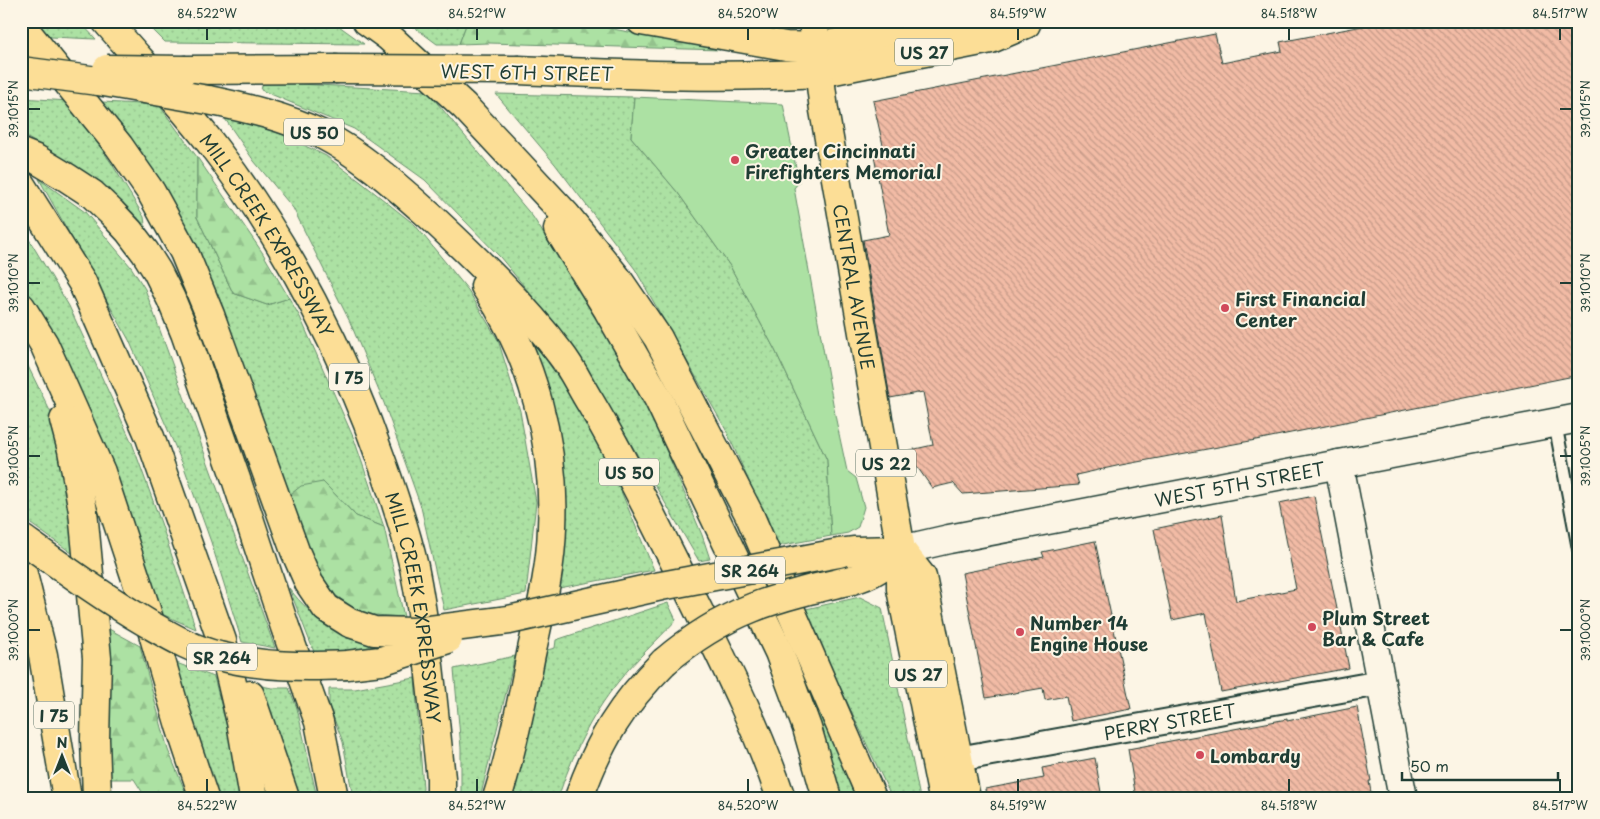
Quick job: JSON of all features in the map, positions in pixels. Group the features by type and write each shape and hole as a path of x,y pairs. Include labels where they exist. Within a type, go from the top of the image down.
{"main road":[{"name":"MILL CREEK EXPRESSWAY","path":"106,21 217,151 260,214 296,272 359,400 402,518 414,567 424,623 441,778 441,798"},
{"path":"367,21 389,37 464,106 571,222 617,278 658,338 749,514 872,798"},
{"path":"641,21 786,46 816,47"},
{"name":"WEST 6TH STREET","path":"21,70 519,70 661,75 775,76 816,47 981,21"},
{"name":"WEST 6TH STREET","path":"991,21 1035,23"},
{"name":"WEST 6TH STREET","path":"816,47 991,40 1035,23"},
{"path":"21,25 119,146 151,192 184,252 210,315 295,551 309,583 326,608 350,623 374,630 414,632 509,620"},
{"name":"CENTRAL AVENUE","path":"816,47 851,269 902,550 901,589 944,798"},
{"name":"US 50","path":"21,70 208,100 250,109 294,122 354,153 406,194 457,241 504,288 561,354 610,435 719,653 770,766 781,798"},
{"path":"21,153 36,159 92,194 129,231 157,271 171,299 185,333 319,722 334,798"},
{"path":"507,154 566,240 658,398 780,652 807,728 827,798"},
{"path":"21,185 82,282 150,438 222,641 241,722 254,798"},
{"path":"406,194 443,232 499,306 517,342 530,377 544,427 551,494 552,526 549,565 527,677 498,798"},
{"path":"21,307 44,344 101,472 145,606 180,726 204,798"},
{"path":"44,344 72,450 83,511 97,658 95,739 97,798"},
{"path":"182,530 231,638 285,798"},
{"name":"SR 264","path":"21,538 109,601 181,642 218,656 265,665 292,667 347,665 381,661 509,620 661,586 855,551 902,550"},
{"path":"578,798 597,752 612,724 630,699 664,662 698,635 737,613 784,596 874,573 902,550"},
{"name":"CENTRAL AVENUE","path":"902,550 922,577 966,798"},
{"name":"I 75","path":"21,566 43,654 67,798"}],"street":[{"name":"WEST 5TH STREET","path":"902,550 1567,421"},
{"path":"1339,464 1403,798"},
{"name":"PERRY STREET","path":"958,759 1380,683"}],"lane":[{"path":"1567,421 1579,550"}],"green space":[{"path":"35,21 79,21 96,39 51,37"},
{"path":"144,21 332,21 364,44 165,42"},
{"path":"406,21 474,21 466,25 459,44 437,44"},
{"path":"474,21 573,21 720,50 489,43 459,44 466,25"},
{"path":"263,82 427,91 533,217 637,381 702,535 710,559 699,561 620,425 556,325 500,257 425,180 354,129 261,90"},
{"path":"496,94 634,97 631,137 678,193 730,266 775,350 827,460 831,536 778,546 726,430 635,269 555,164"},
{"path":"634,97 783,104 799,182 794,188 836,420 847,471 856,478 864,507 858,527 848,533 831,536 827,460 775,350 730,266 678,193 631,137"},
{"path":"21,98 69,101 112,164 144,217 147,240 125,210 77,167 21,134"},
{"path":"102,102 159,105 197,157 197,217 233,293 267,305 289,298 300,317 354,439 384,527 356,516 323,482 287,497 152,170"},
{"path":"223,116 283,135 326,156 415,225 468,290 498,340 520,411 536,502 526,594 444,610 421,507 384,403 350,322 293,208 254,161"},
{"path":"197,157 262,252 289,298 267,305 233,293 197,217"},
{"path":"39,179 85,212 131,267 145,289 275,648 242,642 211,542 184,467 129,340"},
{"path":"21,226 69,306 132,443 196,629 157,612 42,316 21,286"},
{"path":"536,346 572,396 613,472 654,570 554,589 528,351"},
{"path":"21,352 51,413 65,462 79,558 21,517"},
{"path":"323,482 356,516 384,527 404,617 374,615 355,609 328,590 287,497 301,486"},
{"path":"289,588 318,618 350,636 377,646 342,651 314,652"},
{"path":"860,597 882,608 920,798 892,798 833,672 806,609"},
{"path":"668,603 676,620 639,658 608,695 590,723 569,767 558,798 513,798 535,709 547,650 555,648 556,640"},
{"path":"109,629 140,646 168,750 188,798 146,798 134,779 109,779"},
{"path":"515,656 480,798 461,798 461,748 454,669"},
{"path":"171,661 214,677 232,747 241,798 216,798"},
{"path":"802,669 856,798 836,798 824,744"},
{"path":"415,678 423,788 422,798 353,798 343,742 329,706 329,689 355,689"},
{"path":"257,685 272,688 289,688 297,708 317,798 294,798"}],"building":[{"name":"First Financial Center","path":"1367,21 1579,21 1579,375 1121,465 1076,475 1079,485 963,494 953,483 932,488 906,451 933,445 923,392 890,398 863,240 889,235 874,156 885,154 873,101 1215,34 1222,63 1282,51 1280,42 1368,25"},
{"path":"1314,496 1349,668 1221,692 1206,613 1172,620 1154,529 1222,515 1236,601 1296,589 1279,503"},
{"path":"1095,541 1131,709 1071,721 1066,696 1045,700 1043,688 986,698 962,573 1044,557 1042,552"},
{"path":"1357,707 1371,781 1369,781 1372,798 1136,798 1128,749"},
{"path":"1095,758 1102,798 986,798 985,789 1044,778 1042,768"}],"place":[{"name":"Greater Cincinnati Firefighters Memorial","path":"735,160"},
{"name":"First Financial Center","path":"1225,308"},
{"name":"Plum Street Bar & Cafe","path":"1312,627"},
{"name":"Number 14 Engine House","path":"1020,632"},
{"name":"Lombardy","path":"1200,755"}]}
